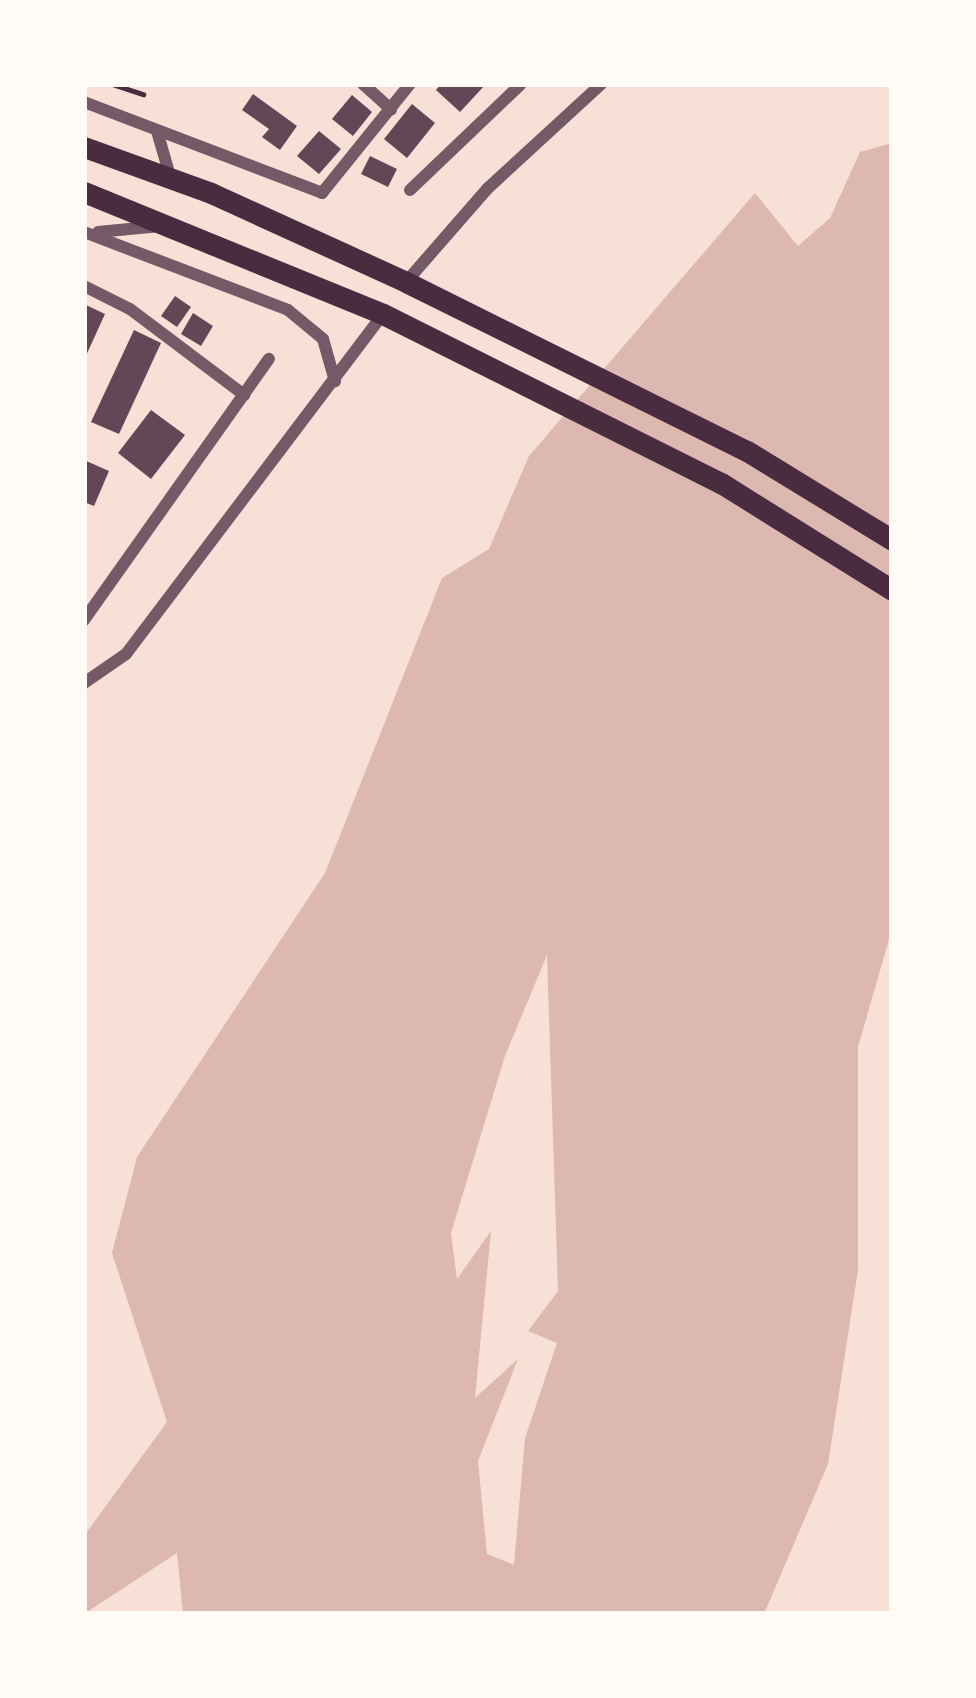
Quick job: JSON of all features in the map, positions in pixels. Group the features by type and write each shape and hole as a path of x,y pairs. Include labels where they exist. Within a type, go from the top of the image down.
{"highway":[{"path":"84,147 170,177 406,282 747,452 892,541"},
{"path":"84,192 436,340 721,483 892,590"}],"street":[{"path":"363,84 391,109"},
{"path":"84,102 322,193 410,84"},
{"path":"410,190 521,84"},
{"path":"406,282 487,189 602,84"},
{"path":"157,131 170,177"},
{"path":"84,231 127,234 168,224"},
{"path":"84,231 288,310 323,339 335,381"},
{"path":"84,286 130,309 244,395"},
{"path":"84,682 126,654 383,314"},
{"path":"84,620 269,359"}],"path":[{"path":"112,84 143,94"}],"shaded area":[{"path":"892,143 892,929 858,1047 858,1270 828,1464 764,1614 183,1614 177,1553 84,1614 84,1536 167,1422 112,1253 137,1157 325,873 442,578 489,549 529,456 755,193 798,246 830,218 860,152","holes":["547,955 558,1291 528,1331 557,1343 525,1438 514,1565 487,1554 478,1461 518,1359 475,1398 491,1231 457,1279 451,1233 505,1056"]}],"building":[{"path":"441,84 486,84 460,112 436,90"},
{"path":"253,94 297,126 280,150 262,137 269,129 242,110"},
{"path":"352,95 372,112 353,136 332,119"},
{"path":"412,104 435,123 407,158 384,139"},
{"path":"319,131 341,149 319,174 297,156"},
{"path":"370,156 397,169 388,187 361,174"},
{"path":"175,296 191,307 177,327 161,316"},
{"path":"84,304 105,314 84,360"},
{"path":"193,313 213,326 201,346 181,334"},
{"path":"134,330 161,343 119,434 91,422"},
{"path":"151,410 185,435 151,479 118,453"},
{"path":"84,460 109,471 94,506 84,502"}]}
